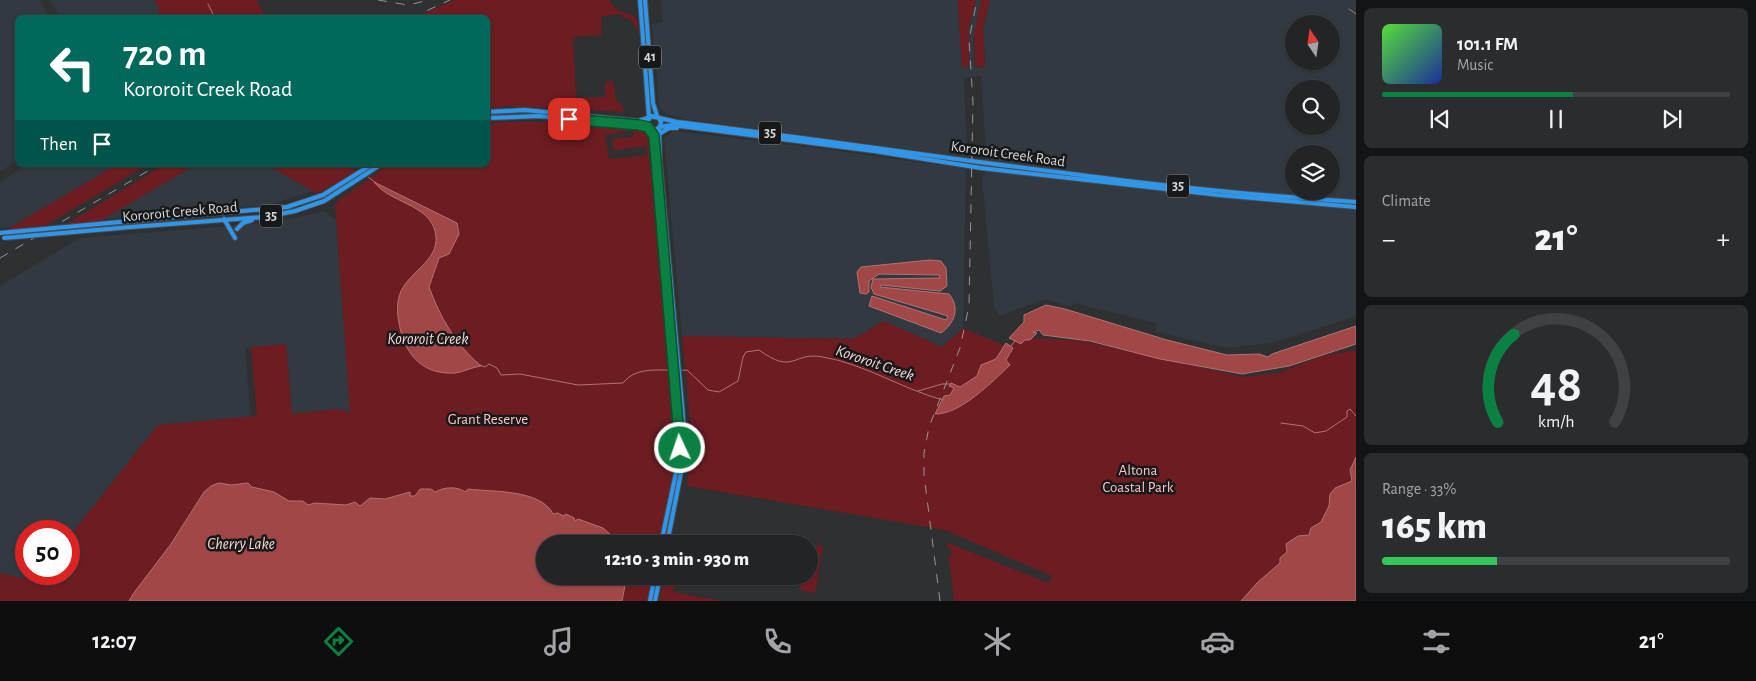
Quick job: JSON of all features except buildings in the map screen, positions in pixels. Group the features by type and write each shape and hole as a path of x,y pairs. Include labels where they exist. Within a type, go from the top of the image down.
{"main road":[{"name":"41","path":"640,0 649,118"},
{"name":"41","path":"644,0 653,103 658,117"},
{"name":"35","path":"490,112 525,110 638,121 658,117"},
{"name":"35","path":"490,118 538,116 655,130 659,127"},
{"path":"658,117 661,122 659,134 685,446 669,535"},
{"name":"Kororoit Creek Road","path":"658,117 951,164 1349,204 1356,202"},
{"path":"649,118 649,128 654,139 680,454 663,535"},
{"path":"697,124 700,130"},
{"name":"Kororoit Creek Road","path":"659,127 669,125 945,157 1024,171"},
{"path":"659,134 668,128 686,128"},
{"path":"944,163 945,157"},
{"path":"951,164 952,158"},
{"name":"Kororoit Creek Road","path":"0,238 285,214 315,205 353,180 369,167"},
{"name":"Kororoit Creek Road","path":"0,232 280,209 323,195 376,167"},
{"name":"Kororoit Creek Road","path":"1349,204 1356,208"},
{"path":"237,228 246,221 264,217"},
{"path":"224,219 234,238"},
{"path":"673,489 678,490"},
{"path":"650,601 653,585"},
{"path":"655,601 658,585"}],"shaded area":[{"path":"0,0 40,0 48,15 15,15 15,161 0,172"},
{"path":"50,0 154,0 159,7 158,15 59,15"},
{"path":"661,0 958,0 962,66 969,67 969,27 976,0 981,0 973,41 975,67 980,68 985,67 983,28 990,0 1356,0 1356,316 1272,343 1226,348 1157,332 1156,323 1073,303 1072,307 1045,299 1000,316 994,309 982,178 985,175 986,154 981,76 964,78 967,157 685,119 666,114 659,107 652,24 662,22"},
{"path":"673,131 824,149 966,169 963,328 942,347 884,321 853,339 682,336 664,138"},
{"path":"23,167 114,167 11,227 0,228 0,182"},
{"path":"192,167 271,167 313,191 269,205 102,219"},
{"path":"324,211 336,220 351,413 338,409 292,414 286,345 245,348 251,417 158,425 80,523 80,520 15,520 15,577 0,573 0,286 80,238 276,222"}],"green space":[{"path":"154,0 257,0 264,15 158,15 159,7"},
{"path":"455,0 610,0 616,9 636,19 638,22 638,33 634,24 628,18 623,18 622,14 601,16 602,35 573,37 576,98 605,97 605,82 613,81 616,101 621,103 624,112 504,106 490,110 490,15 421,15"},
{"path":"958,0 976,0 969,27 969,67 962,67"},
{"path":"981,0 990,0 983,28 985,67 980,68 980,65 975,67 974,34"},
{"name":"Grant Reserve","path":"547,119 602,123 606,128 611,126 646,129 653,140 650,146 677,441 675,466 661,535 536,535 536,585 650,585 647,601 0,601 0,573 15,577 15,585 80,585 80,523 158,425 257,416 251,347 286,344 292,414 338,409 350,413 335,203 385,167 490,167 490,124 545,122","holes":["633,130 633,137 612,139 613,149 611,151 646,146 647,155 609,159 605,135"]},
{"path":"113,167 144,167 43,227 9,231 11,227"},
{"path":"161,167 192,167 97,223 63,226"},
{"path":"271,167 346,167 357,171 315,195 313,191"},
{"name":"Altona Coastal Park","path":"884,321 942,347 963,328 1003,345 1030,338 1083,341 1243,377 1279,373 1322,356 1356,350 1356,601 954,601 949,558 952,552 946,544 948,543 1049,583 1052,576 945,530 687,486 692,441 682,336 853,339"},
{"path":"818,546 823,547 818,576"},
{"path":"663,585 674,585 673,592 724,601 659,601"},
{"path":"800,585 816,585 815,593 799,590"}],"water":[{"name":"Kororoit Creek","path":"374,182 457,223 459,234 449,254 439,258 429,287 438,309 456,340 481,366 455,373 434,371 418,362 407,347 398,318 399,296 406,283 425,263 434,249 436,241 435,231 425,215 389,195"},
{"path":"930,260 941,261 946,268 947,286 940,291 881,285 880,287 949,294 955,305 954,315 949,325 941,333 869,306 872,296 946,320 948,316 874,294 871,287 873,279 940,278 939,275 879,274 869,281 869,292 866,294 860,293 857,272 861,267"},
{"path":"1046,305 1167,340 1227,355 1259,354 1268,357 1272,354 1356,326 1356,344 1289,366 1242,374 1160,359 1090,341 1043,335 1039,330 1033,332 1037,333 1030,340 1025,340 1021,344 1009,338 1024,322 1024,315"},
{"path":"1006,343 1013,348 1006,360 1010,365 976,396 955,409 935,414 944,396 950,395 954,388 949,386 951,383 960,387 977,376 981,365 996,359"},
{"path":"1356,457 1356,601 1241,601 1258,582 1280,563 1280,558 1287,552 1286,544 1298,536 1309,535 1311,528 1321,522 1329,506 1330,494 1335,488 1352,481 1350,470"},
{"name":"Cherry Lake","path":"219,483 231,485 248,483 252,487 274,492 289,501 303,501 308,505 315,503 346,505 355,502 360,506 370,498 385,499 410,492 410,496 415,496 420,489 431,489 435,492 446,488 454,488 465,492 468,489 515,493 527,496 547,506 553,514 558,513 563,516 566,514 574,518 575,521 578,519 603,528 611,535 536,535 536,585 625,585 622,601 129,601 171,544 204,492 211,486"}],"waterway":[{"name":"Kororoit Creek","path":"208,4 214,15"},
{"path":"1349,9 1356,14"},
{"name":"Kororoit Creek","path":"368,177 375,182"},
{"name":"Kororoit Creek","path":"1010,347 1015,341"},
{"name":"Kororoit Creek","path":"480,365 485,367 489,364 497,368 501,375 520,374 578,385 623,383 629,377 644,371 687,370 708,390 719,392 738,381 743,357 746,352 759,350 771,358 787,362 813,356 839,360 943,400"},
{"path":"918,391 942,384 951,384"},
{"path":"1281,423 1303,426 1315,433 1326,431 1347,417 1347,411 1350,409 1356,416"}],"railway":[{"path":"378,0 408,5 429,0"},
{"path":"418,15 450,0"},
{"path":"940,601 924,475 924,453 929,427 960,348 969,306 973,102 969,40 977,0"},
{"path":"0,258 155,167"}],"route":[{"path":"569,119 639,125 648,127 654,136 656,180 680,448"}]}
